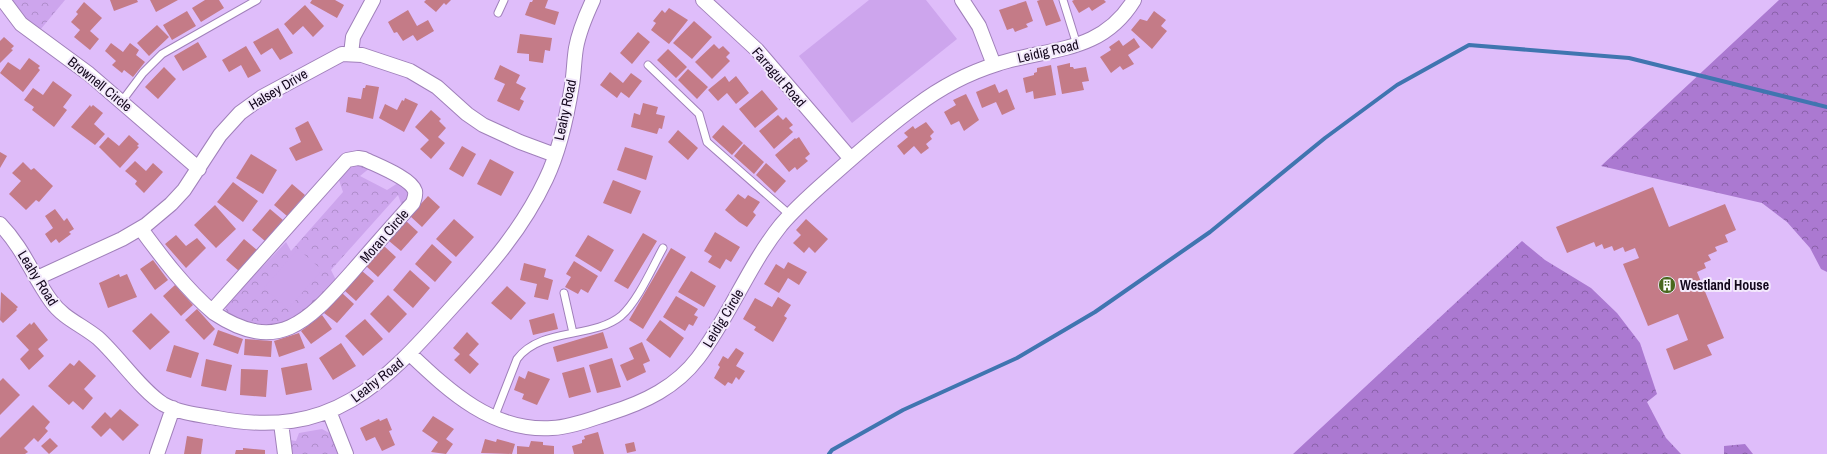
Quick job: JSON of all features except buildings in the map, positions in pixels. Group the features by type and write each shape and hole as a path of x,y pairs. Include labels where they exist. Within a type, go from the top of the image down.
{"street":[{"name":"Brownell Circle","path":"3,0 21,24 77,65 122,101 199,169"},
{"path":"351,54 353,37 373,0"},
{"name":"Leahy Road","path":"0,224 13,237 44,291 58,310 98,338 161,402 173,408 235,421 281,423 302,420 329,411 354,399 370,389 410,354 513,237 547,177 555,155 567,111 578,41 593,0"},
{"name":"Farragut Road","path":"703,0 757,50 851,159"},
{"path":"962,0 979,26 994,64"},
{"name":"Leidig Road","path":"994,64 1019,57 1077,45 1096,37 1109,29 1129,8 1134,0"},
{"name":"Halsey Drive","path":"37,278 141,229 171,204 184,190 228,123 251,104 342,54 351,54 375,59 410,71 437,87 467,114 483,125 520,142 555,155"},
{"name":"Leidig Circle","path":"410,354 453,393 470,405 494,418 510,424 551,428 569,426 637,404 667,388 690,368 700,356 760,256 790,215 851,159 929,96 944,86 994,64"},
{"name":"Moran Circle","path":"141,229 176,276 212,311 239,327 266,332 291,328 317,310 413,203 415,191 404,179 364,159 358,158 347,160 212,311"},
{"path":"157,454 173,408"},
{"path":"329,411 346,454"},
{"path":"281,423 285,454"}],"lane":[{"path":"122,101 144,73 162,54 257,0"},
{"path":"498,13 504,0"},
{"path":"1063,0 1077,45"},
{"path":"648,65 699,114 707,142 790,215"},
{"path":"494,418 517,359 522,352 537,343 602,325 620,317 634,300 663,248"},
{"path":"564,293 573,333"}],"green space":[{"path":"3,0 65,0 35,36"},
{"path":"869,0 926,0 957,39 852,123 799,56"},
{"path":"1779,0 1827,0 1827,272 1821,269 1810,248 1787,222 1762,203 1601,166"},
{"path":"358,165 371,167 360,176 387,190 398,183 405,189 408,198 402,206 398,195 331,270 336,280 320,299 309,310 300,316 279,324 246,321 226,311 225,306 286,242 291,251 343,192 338,177 350,166"},
{"path":"1522,241 1545,260 1591,288 1617,313 1640,343 1657,394 1647,402 1666,438 1681,454 1293,454"},
{"path":"298,249 322,270 288,309 264,288"},
{"path":"322,429 331,434 340,454 292,454 290,440 296,441 299,433"},
{"path":"1745,444 1753,454 1724,454 1724,446"}],"waterway":[{"path":"829,454 832,450 903,410 1017,358 1095,312 1210,232 1325,138 1397,85 1469,45 1629,58 1827,107"}],"place":[{"name":"Westland House","path":"1667,285"}]}
